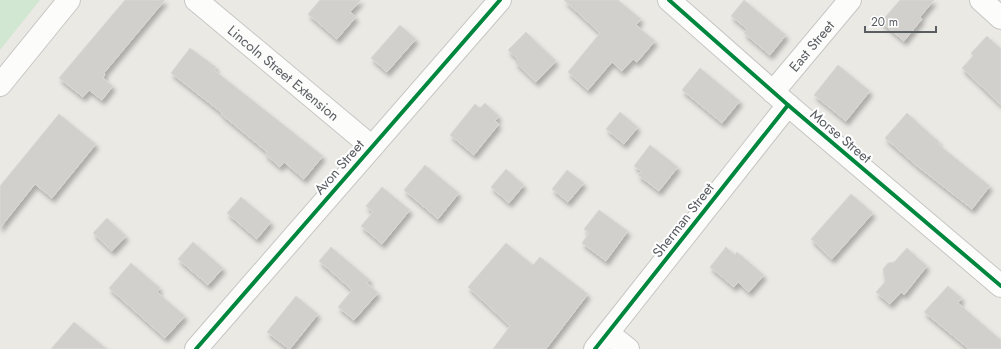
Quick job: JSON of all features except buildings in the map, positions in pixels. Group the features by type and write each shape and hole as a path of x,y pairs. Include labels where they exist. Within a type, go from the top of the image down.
{"street":[{"path":"0,85 69,0"},
{"name":"Lincoln Street Extension","path":"196,0 372,147"},
{"name":"Avon Street","path":"196,349 500,0"},
{"name":"Morse Street","path":"669,0 1001,286"},
{"name":"East Street","path":"781,98 850,0"},
{"path":"981,0 1001,18"},
{"name":"Sherman Street","path":"602,341 781,98"},
{"path":"602,341 628,349"}],"green space":[{"path":"0,0 40,0 0,50"}],"cycle path":[{"path":"196,349 500,0"},
{"path":"669,0 788,105 1001,286"},
{"path":"595,349 788,105"}]}
